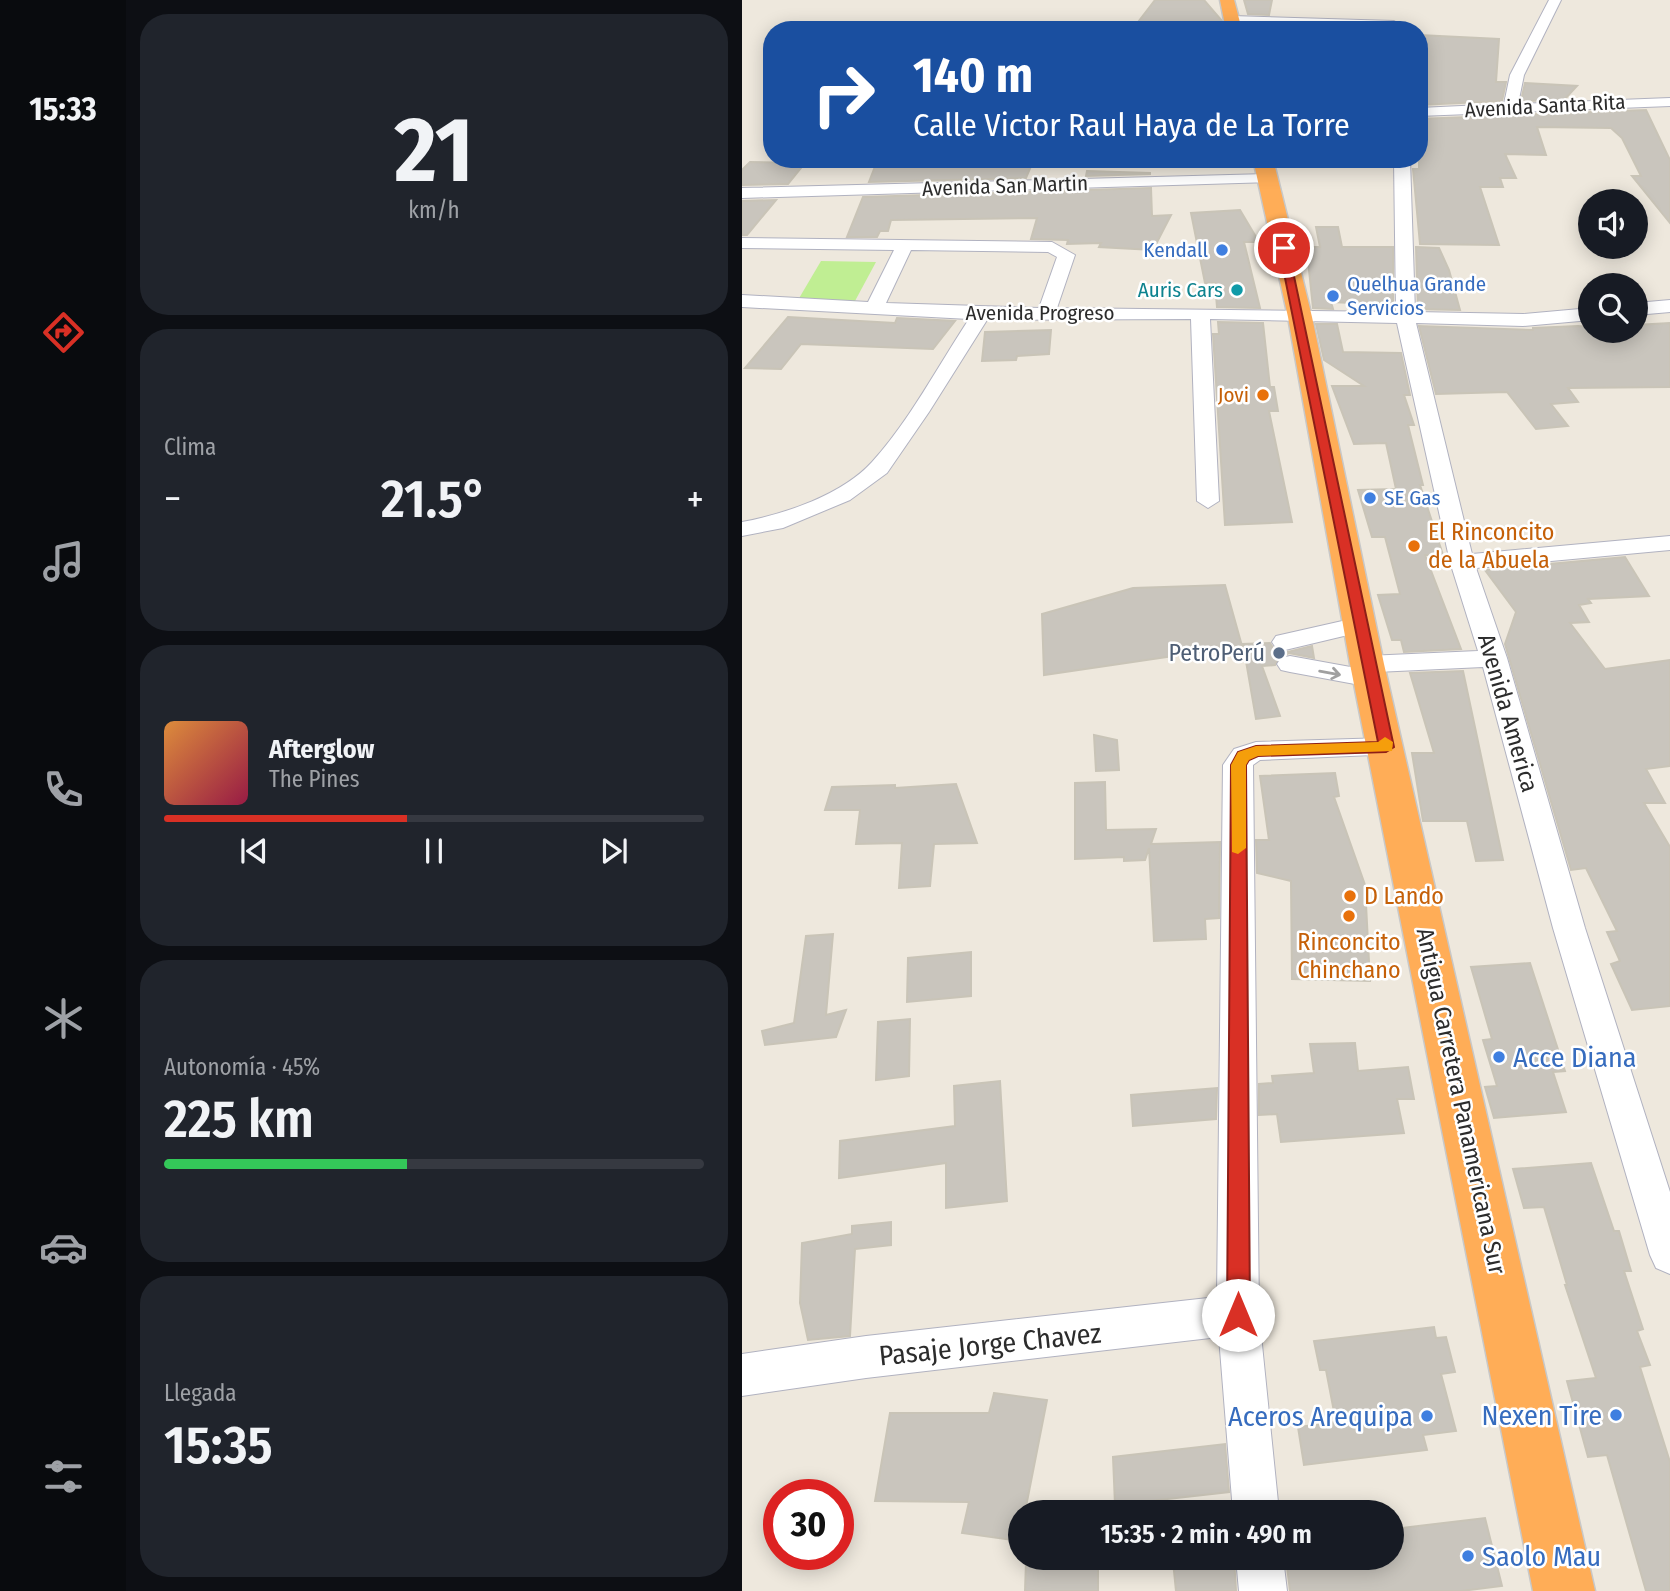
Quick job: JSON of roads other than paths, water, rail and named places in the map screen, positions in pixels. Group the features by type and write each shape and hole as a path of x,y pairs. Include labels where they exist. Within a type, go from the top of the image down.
{"highway":[{"path":"1227,0 1232,21"},
{"name":"Antigua Carretera Panamericana Sur","path":"1265,169 1300,317 1366,656 1564,1591"}],"street":[{"path":"1510,107 1517,75 1555,0"},
{"name":"Avenida Santa Rita","path":"1428,112 1670,102"},
{"name":"Avenida America","path":"1402,168 1406,320 1462,562 1494,658 1569,928 1670,1255"},
{"name":"Avenida San Martin","path":"742,193 1265,169"},
{"path":"742,243 1044,246 1059,249 1066,255 1046,314"},
{"path":"874,308 905,246"},
{"name":"Avenida Progreso","path":"742,301 981,314 1200,313 1406,320 1523,320 1578,315"},
{"path":"1648,308 1670,306"},
{"path":"1200,313 1208,501"},
{"path":"742,529 775,523 842,495 879,468 919,412 981,314"},
{"path":"1462,562 1670,543"},
{"path":"1366,656 1287,653 1494,658"},
{"path":"1255,1500 1238,1315 1238,765 1244,756 1256,751 1386,747"},
{"name":"Pasaje Jorge Chavez","path":"742,1375 977,1342 1087,1335 1238,1315"},
{"path":"1261,1570 1263,1591"}],"place":[{"name":"Kendall","path":"1222,250"},
{"name":"Auris Cars","path":"1237,290"},
{"name":"Quelhua Grande Servicios","path":"1333,296"},
{"name":"Jovi","path":"1263,395"},
{"name":"SE Gas","path":"1370,498"},
{"name":"El Rinconcito de la Abuela","path":"1414,546"},
{"name":"PetroPerú","path":"1279,653"},
{"name":"D Lando","path":"1350,896"},
{"name":"Rinconcito Chinchano","path":"1349,916"},
{"name":"Acce Diana","path":"1499,1057"},
{"name":"Nexen Tire","path":"1616,1415"},
{"name":"Aceros Arequipa","path":"1427,1416"},
{"name":"Saolo Mau","path":"1468,1556"}]}
